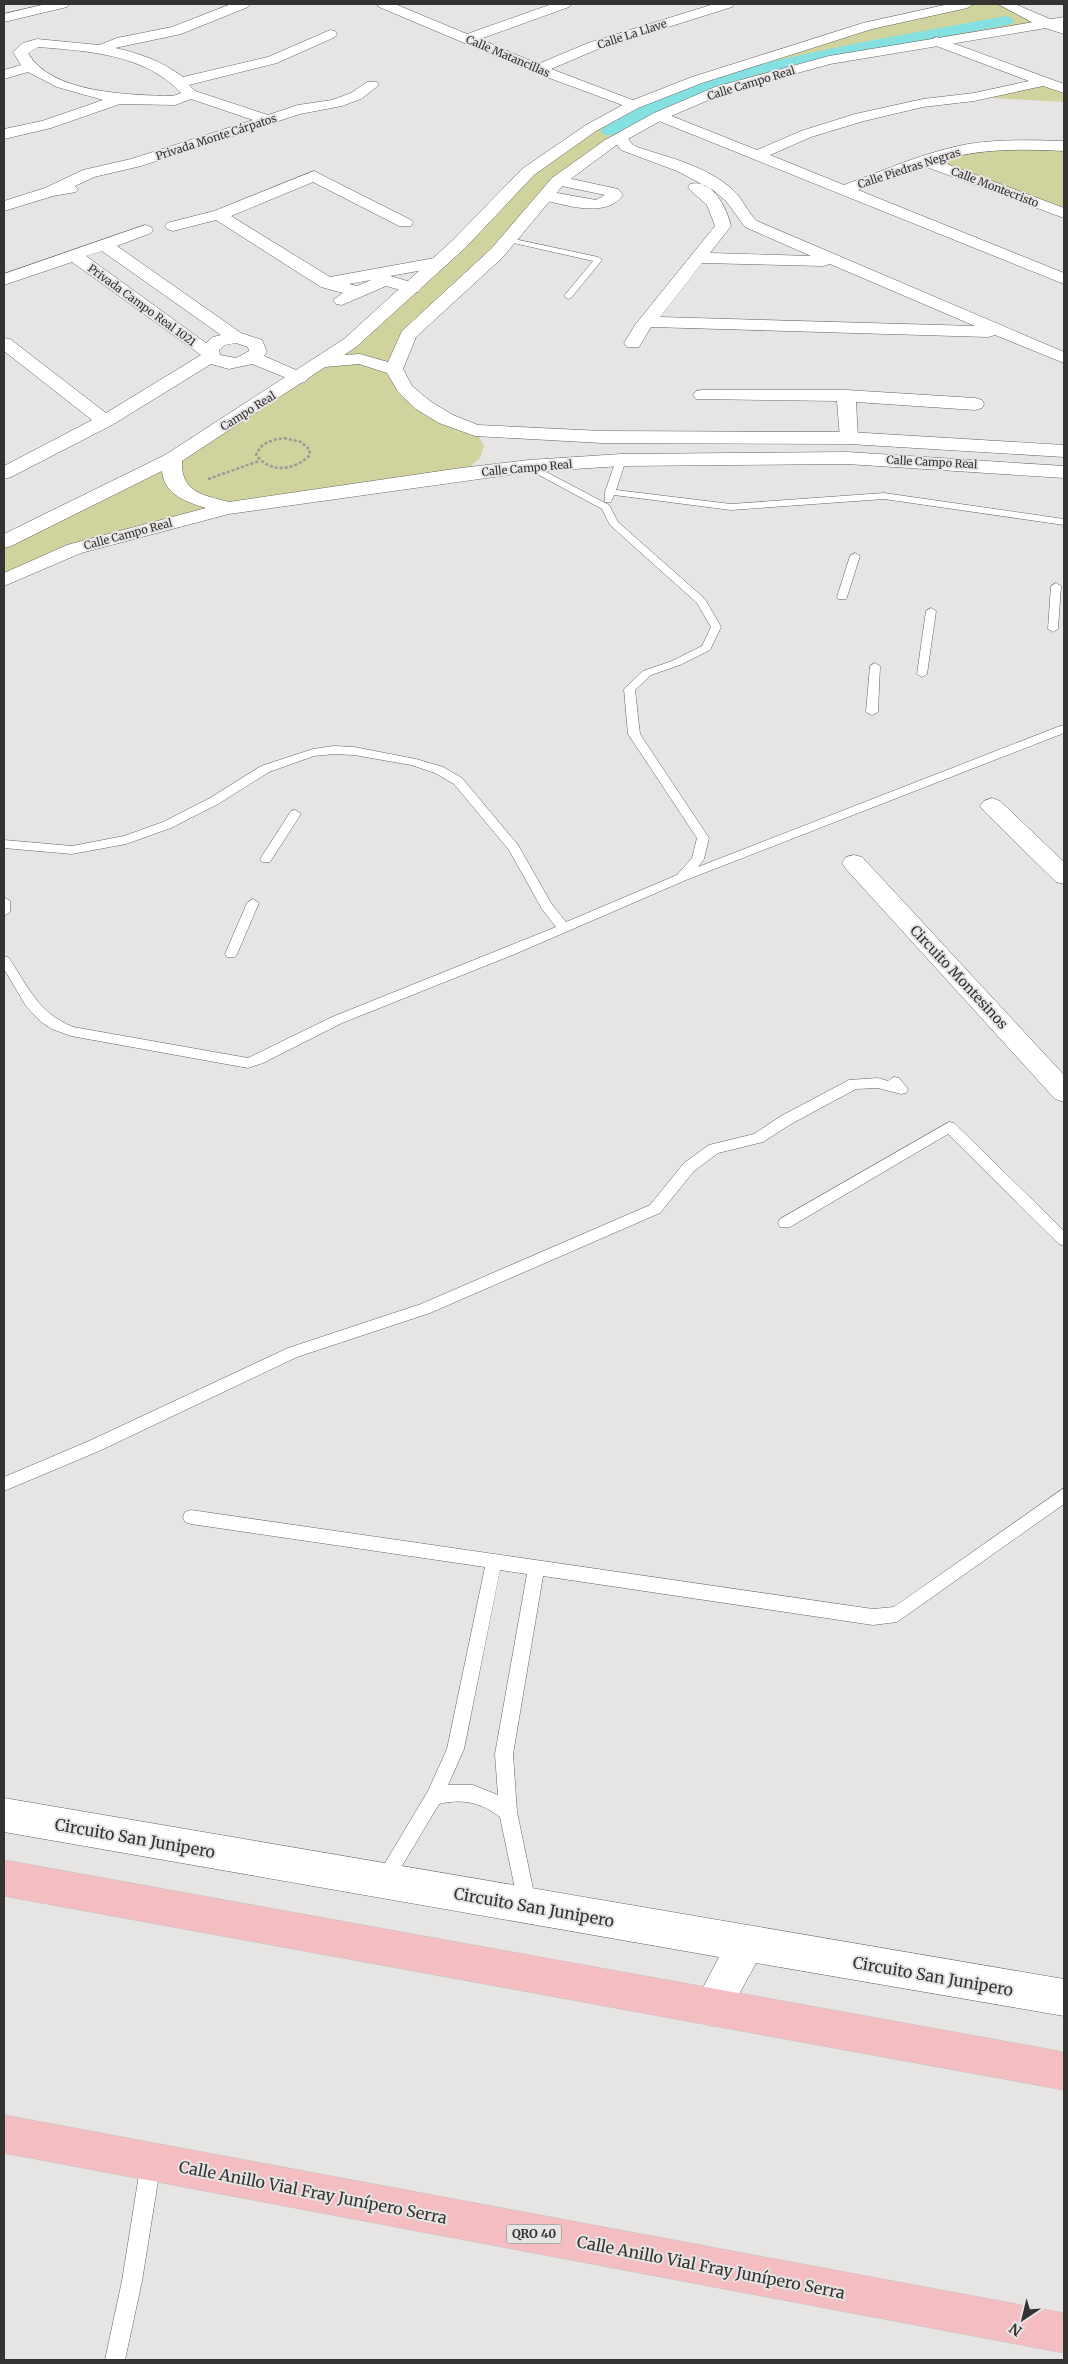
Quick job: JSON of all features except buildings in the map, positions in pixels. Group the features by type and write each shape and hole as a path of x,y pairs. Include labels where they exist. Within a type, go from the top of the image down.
{"highway":[{"path":"4,1878 1064,2071"},
{"name":"Calle Anillo Vial Fray Junípero Serra","path":"4,2134 1064,2333"}],"street":[{"path":"4,18 59,4"},
{"path":"101,49 139,37 176,31 206,17 243,4"},
{"name":"Calle Matancillas","path":"384,4 538,69 633,105"},
{"path":"402,11 420,4"},
{"path":"467,39 564,4"},
{"name":"Calle La Llave","path":"538,69 593,46 727,4"},
{"name":"Calle Campo Real","path":"323,362 350,343 412,288 528,172 581,134 633,105 697,80 800,46 868,26 967,4"},
{"path":"1004,4 1044,23 1064,30"},
{"path":"1051,7 1064,14"},
{"name":"Calle Campo Real","path":"1064,21 829,60 720,90 659,116 620,137 558,181 497,253 408,335 394,369 405,390 423,405 480,443 602,437 849,438 1064,452"},
{"path":"175,101 186,88 228,69 272,60 330,34"},
{"path":"936,41 1064,89"},
{"path":"4,46 37,43 101,49 149,64 186,88 268,120"},
{"path":"20,45 30,67 48,78 71,87 120,99 175,101 247,126"},
{"path":"4,75 30,67"},
{"name":"Privada Monte Cárpatos","path":"4,206 51,191 78,187 101,180 119,174 135,163 298,110 322,107 343,101 372,85 387,81"},
{"path":"758,155 806,134 860,117 924,103 974,97 1043,82"},
{"path":"974,97 1024,100"},
{"path":"4,134 46,125 120,99"},
{"path":"659,116 1064,279"},
{"path":"4,144 30,135 46,125"},
{"path":"620,137 626,147 664,167 691,178 708,180 727,193 738,206 743,218 751,224 1064,358"},
{"name":"Calle Piedras Negras","path":"844,190 925,161 967,149 1003,145 1064,146"},
{"path":"594,155 620,156 664,167"},
{"name":"Calle Montecristo","path":"925,161 1064,214"},
{"path":"173,226 219,215 314,176 405,223"},
{"path":"691,178 719,207 724,226"},
{"path":"546,196 596,205 604,204 615,195 612,192 558,181"},
{"path":"219,215 327,283 356,291"},
{"path":"633,343 647,322 724,226 751,224"},
{"name":"Privada Campo Real 1021","path":"4,280 145,230"},
{"name":"Privada Campo Real 1021","path":"105,245 236,338 256,344 258,352 253,358"},
{"name":"Privada Campo Real 1021","path":"4,473 105,421 210,355 75,256"},
{"path":"699,258 837,262"},
{"path":"412,288 380,277 344,299 325,300 317,296 317,291 327,283 380,277 440,262"},
{"path":"647,322 1004,332"},
{"path":"236,338 213,344 210,355 216,360 232,363 253,358 299,378"},
{"path":"4,343 105,421"},
{"path":"323,362 360,359 394,369"},
{"name":"Campo Real","path":"172,459 323,362"},
{"path":"702,396 846,396 975,404"},
{"path":"846,396 849,438"},
{"path":"461,474 480,458 480,443"},
{"name":"Calle Campo Real","path":"4,580 74,549 228,508 529,466 621,460 847,458 1064,472"},
{"path":"4,542 172,459 172,480 179,490 228,508"},
{"path":"992,806 1064,876"},
{"name":"Circuito Montesinos","path":"854,863 1064,1092"},
{"name":"Circuito San Junipero","path":"4,1815 1064,1998"},
{"path":"712,2007 746,1944"},
{"path":"4,2152 86,2149"}],"lane":[{"path":"508,239 598,260 568,296"},
{"path":"606,507 621,460"},
{"path":"529,466 606,507 614,523 701,601 716,626 706,648 676,663 647,673 629,689 634,734 703,838 698,859 681,878"},
{"path":"610,492 730,507 884,496 1064,522"},
{"path":"842,597 855,556"},
{"path":"1053,629 1056,586"},
{"path":"922,674 932,611"},
{"path":"872,712 875,666"},
{"path":"4,960 16,976 31,1006 54,1025 71,1031 238,1063 248,1063 258,1060 337,1020 564,928 681,878 1064,729"},
{"path":"4,844 72,850 126,840 167,826 214,801 264,769 314,753 354,751 412,762 439,770 458,780 514,848 546,906 564,928"},
{"path":"266,859 295,814"},
{"path":"4,901 4,912"},
{"path":"231,954 253,903"},
{"path":"4,1484 94,1446 293,1352 425,1309 655,1209 689,1167 714,1149 758,1138 786,1120 854,1084 878,1083 901,1089 894,1082"},
{"path":"785,1223 949,1127 1064,1240"},
{"path":"191,1517 873,1617 897,1614 1064,1495"},
{"path":"384,1881 434,1797 455,1749 494,1561"},
{"path":"528,1906 508,1812 504,1754 536,1568"},
{"path":"434,1797 449,1792 481,1794 496,1802 508,1812"},
{"path":"115,2360 132,2281 151,2161"}],"path":[{"path":"179,490 259,461 266,465 286,468 305,461 309,456 310,450 307,446 293,439 273,440 257,449 256,455 259,461"}],"green space":[{"path":"967,4 1005,4 1044,23 829,60 720,90 659,116 558,181 408,335 394,368 405,389 475,430 484,446 480,458 461,474 228,508 74,549 4,580 4,542 172,459 350,343 528,172 633,105 868,26"},
{"path":"1064,21 1064,30 1044,23"},
{"path":"1043,82 1064,89 1064,102 974,97"},
{"path":"1038,145 1064,146 1064,213 925,161 967,149"}],"waterway":[{"path":"610,131 649,110 699,88 755,70 863,47 1006,21"}]}
